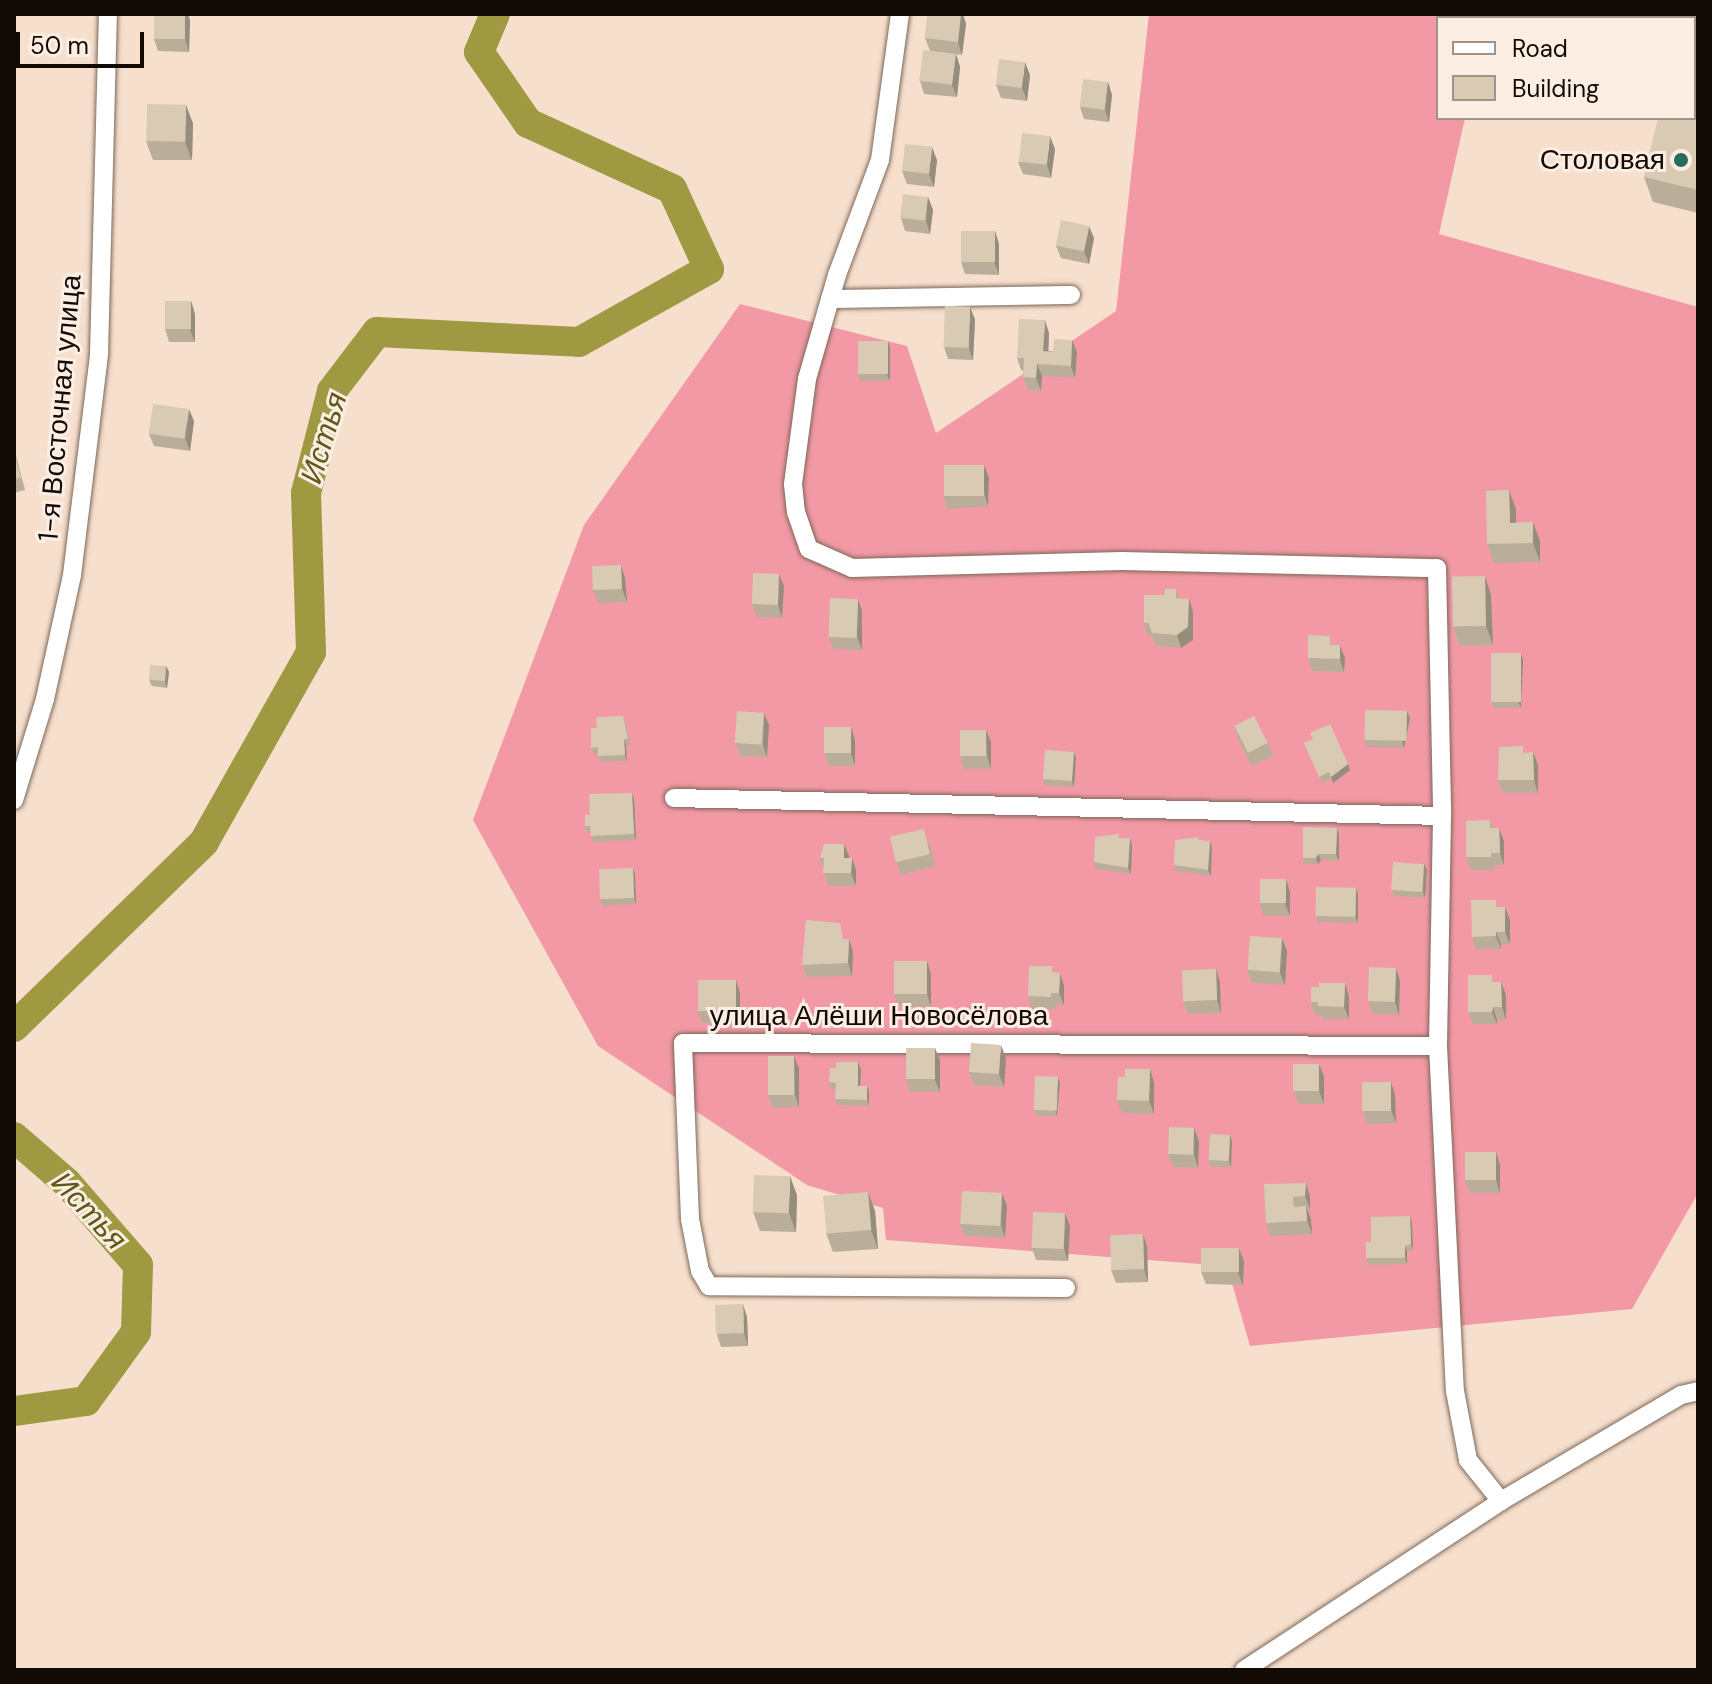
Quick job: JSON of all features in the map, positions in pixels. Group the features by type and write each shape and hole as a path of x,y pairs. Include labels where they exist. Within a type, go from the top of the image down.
{"street":[{"name":"1-я Восточная улица","path":"14,800 45,699 72,575 97,370 108,14"},
{"path":"900,14 880,160 830,299 807,379 793,484 796,512 809,549 852,568 1122,561 1437,568 1442,816 1438,1046 1455,1391 1468,1460 1501,1501"},
{"path":"830,299 1071,295"},
{"path":"674,798 1442,816"},
{"name":"улица Алёши Новосёлова","path":"1066,1288 709,1286 700,1271 690,1219 683,1043 1438,1046"},
{"path":"1244,1670 1501,1501 1681,1395 1698,1391"}],"shaded area":[{"path":"1149,14 1488,14 1436,16 1436,120 1465,120 1439,234 1698,307 1698,1193 1632,1309 1250,1346 1227,1266 886,1240 883,1208 807,1185 598,1046 473,820 584,525 740,304 907,346 936,433 1116,311"}],"building":[{"path":"154,14 185,14 185,39 154,39"},
{"path":"928,14 961,14 958,42 925,38"},
{"path":"1517,14 1563,14 1563,16"},
{"path":"923,50 956,54 952,85 919,81"},
{"path":"999,59 1025,62 1022,88 996,85"},
{"name":"Столовая","path":"1698,71 1698,190 1644,177 1658,120 1696,120"},
{"path":"1083,79 1108,82 1104,110 1080,107"},
{"path":"147,104 186,105 185,142 146,141"},
{"path":"1022,133 1050,136 1047,165 1019,162"},
{"path":"905,144 932,147 929,174 902,171"},
{"path":"903,194 928,197 925,221 900,218"},
{"path":"1061,220 1089,226 1084,251 1056,245"},
{"path":"961,231 995,231 995,262 961,262"},
{"path":"165,301 191,301 191,329 165,329"},
{"path":"945,306 970,307 969,348 944,347"},
{"path":"1019,319 1045,320 1043,351 1053,352 1054,339 1072,340 1071,366 1037,364 1036,378 1023,377 1024,358 1017,358"},
{"path":"858,341 888,341 888,374 858,374"},
{"path":"153,404 189,409 184,439 149,434"},
{"path":"14,452 21,478 14,479"},
{"path":"944,465 984,465 984,496 944,496"},
{"path":"1509,490 1510,523 1533,522 1533,543 1487,544 1486,491"},
{"path":"621,565 622,589 593,590 592,566"},
{"path":"753,573 779,574 778,605 752,604"},
{"path":"1485,576 1486,626 1453,627 1452,577"},
{"path":"1165,589 1176,589 1176,598 1189,599 1188,627 1177,635 1152,633 1149,623 1144,623 1144,595 1165,595"},
{"path":"830,598 858,599 857,638 829,637"},
{"path":"1308,635 1330,636 1330,645 1340,645 1340,659 1308,658"},
{"path":"1491,653 1521,653 1521,702 1491,702"},
{"path":"150,665 166,666 165,681 149,680"},
{"path":"1365,710 1407,711 1406,741 1364,740"},
{"path":"737,711 764,713 762,745 735,743"},
{"path":"623,716 628,739 624,739 625,755 598,756 598,747 591,748 591,728 597,728 596,717"},
{"path":"1254,716 1268,743 1248,753 1234,726"},
{"path":"1330,724 1348,764 1331,777 1329,772 1319,777 1304,743 1313,739 1310,733"},
{"path":"824,727 851,727 851,753 824,753"},
{"path":"960,730 986,730 986,756 960,756"},
{"path":"1523,746 1523,753 1533,752 1534,780 1498,780 1499,747"},
{"path":"1045,750 1074,752 1072,781 1043,779"},
{"path":"632,793 634,834 591,836 590,826 585,826 585,815 590,815 589,794"},
{"path":"1490,820 1490,828 1499,828 1500,853 1491,853 1491,857 1466,857 1466,821"},
{"path":"1303,827 1337,828 1336,854 1303,858"},
{"path":"924,829 930,854 896,862 890,837"},
{"path":"1119,834 1118,838 1130,838 1128,868 1094,862 1095,837"},
{"path":"1199,837 1198,840 1210,841 1208,870 1174,865 1175,840"},
{"path":"824,844 844,844 844,858 852,858 851,873 823,873 824,858 820,858"},
{"path":"1393,862 1424,864 1422,892 1391,890"},
{"path":"633,868 634,898 600,899 599,869"},
{"path":"1260,879 1286,879 1286,903 1260,903"},
{"path":"1316,887 1356,888 1355,917 1315,916"},
{"path":"1471,900 1496,900 1496,907 1505,907 1505,932 1496,932 1496,936 1472,937"},
{"path":"806,920 840,923 843,939 849,939 848,963 802,965"},
{"path":"1250,936 1282,938 1280,972 1248,970"},
{"path":"894,961 927,961 927,994 894,994"},
{"path":"1029,966 1052,966 1052,972 1060,973 1059,993 1051,993 1051,997 1028,996"},
{"path":"1369,967 1396,968 1395,1002 1368,1001"},
{"path":"1216,969 1217,1000 1183,1001 1182,970"},
{"path":"1468,975 1492,975 1492,982 1501,982 1502,1007 1493,1007 1492,1012 1468,1012"},
{"path":"698,980 736,980 736,1011 698,1011"},
{"path":"1319,983 1345,983 1344,1007 1318,1006 1318,1002 1311,1002 1311,987 1319,987"},
{"path":"971,1043 1001,1045 999,1074 969,1072"},
{"path":"906,1048 935,1048 935,1079 906,1079"},
{"path":"768,1056 794,1056 794,1095 768,1095"},
{"path":"836,1062 858,1062 858,1086 867,1086 867,1100 835,1099 836,1083 829,1082 830,1068 836,1068"},
{"path":"1293,1064 1319,1064 1319,1091 1293,1091"},
{"path":"1125,1069 1150,1069 1149,1101 1117,1100 1118,1077 1125,1077"},
{"path":"1035,1076 1058,1077 1057,1111 1034,1110"},
{"path":"1362,1082 1391,1082 1391,1111 1362,1111"},
{"path":"1169,1127 1194,1128 1193,1155 1168,1154"},
{"path":"1210,1134 1230,1135 1229,1161 1209,1160"},
{"path":"1465,1152 1496,1152 1496,1180 1465,1180"},
{"path":"754,1175 790,1176 789,1213 753,1212"},
{"path":"1306,1183 1305,1196 1293,1197 1294,1207 1306,1206 1307,1221 1266,1223 1264,1184"},
{"path":"962,1191 1002,1193 1000,1226 960,1224"},
{"path":"868,1192 871,1230 826,1234 823,1196"},
{"path":"1033,1212 1065,1213 1064,1249 1032,1248"},
{"path":"1410,1216 1411,1244 1405,1246 1405,1258 1366,1258 1366,1242 1371,1242 1371,1217"},
{"path":"1143,1234 1144,1269 1111,1270 1110,1235"},
{"path":"1201,1248 1239,1248 1239,1272 1201,1272"},
{"path":"743,1304 744,1333 716,1334 715,1305"}],"waterway":[{"name":"Истья","path":"14,1027 204,842 311,652 306,493 332,391 377,332 579,342 709,269 672,189 528,123 479,52 495,14"},
{"name":"Истья","path":"14,1137 67,1183 138,1265 136,1332 86,1401 14,1411"}],"place":[{"name":"Столовая","path":"1681,160"}]}
